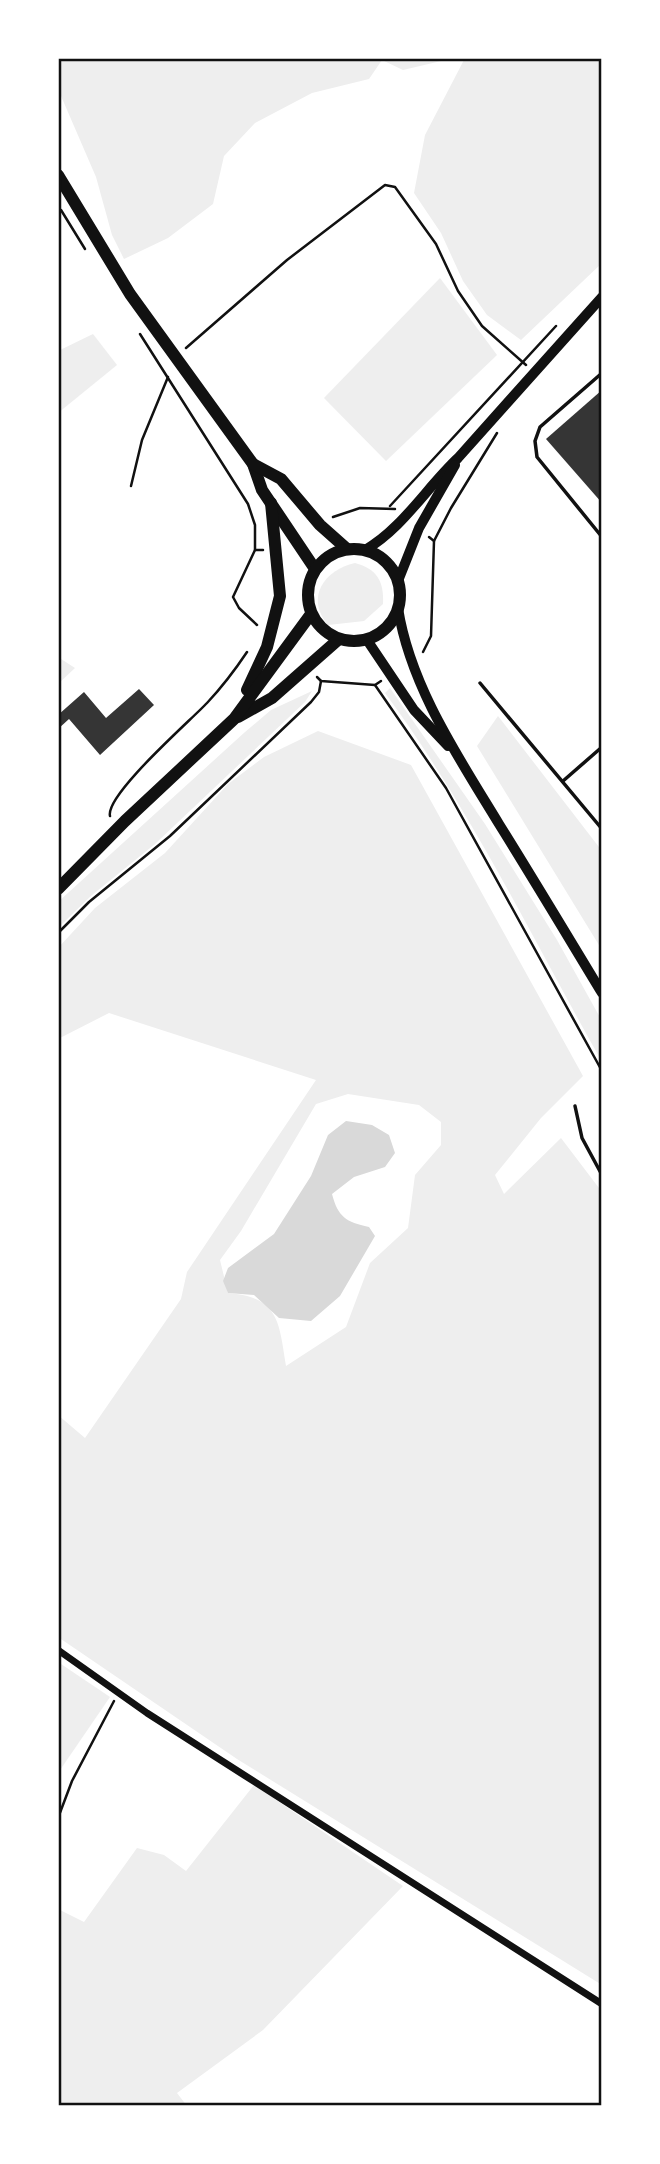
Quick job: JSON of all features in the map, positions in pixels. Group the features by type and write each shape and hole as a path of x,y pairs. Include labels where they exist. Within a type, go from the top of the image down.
{"main road":[{"path":"58,175 81,218 130,294 253,464 262,490 315,569"},
{"path":"365,550 384,537 602,298"},
{"path":"458,458 446,485 419,528 398,581 398,608 403,636 412,663 457,755 602,993"},
{"path":"253,464 281,479 320,525 346,550"},
{"path":"234,719 267,647 278,613 281,577 271,503"},
{"path":"398,581 382,558 365,550 346,550 329,556 315,569 307,596 311,614 323,630 339,639 366,640 390,625 398,608"},
{"path":"58,889 125,821 234,719 311,614"},
{"path":"234,719 272,698 339,639"},
{"path":"366,640 414,710 457,755"}],"street":[{"path":"58,1650 118,1693 602,2004"}],"lane":[{"path":"602,373 540,427 535,441 537,457 602,537"},
{"path":"480,683 602,829"},
{"path":"563,781 602,747"},
{"path":"575,1106 582,1138 602,1175"}],"path":[{"path":"185,349 287,260 385,186 395,187 436,244 458,291 482,326 534,371"},
{"path":"58,204 88,254"},
{"path":"390,506 564,318"},
{"path":"133,324 253,514 256,537 252,559 234,587 233,597 239,608 259,627"},
{"path":"131,486 142,440 169,376"},
{"path":"419,659 431,636 434,541 451,508 497,438 491,418"},
{"path":"328,519 360,508 390,506 400,512"},
{"path":"424,532 434,541"},
{"path":"109,816 111,805 117,797 214,694 250,648"},
{"path":"313,673 321,681 374,685 384,679"},
{"path":"58,933 89,902 170,836 311,702 319,692 321,681"},
{"path":"374,685 446,788 602,1071"},
{"path":"58,1818 72,1781 118,1693"}],"shaded area":[{"path":"58,58 454,58 403,70 382,60 369,79 312,93 255,123 224,156 213,204 168,238 124,259 112,235 96,177 58,89"},
{"path":"465,58 602,58 602,263 521,340 487,315 463,281 441,233 414,193 425,135"},
{"path":"440,278 497,355 386,461 324,398"},
{"path":"93,334 117,365 58,413 58,351"},
{"path":"355,563 369,569 378,577 383,604 364,621 328,625 318,605 321,586 334,572"},
{"path":"58,657 75,668 58,684"},
{"path":"390,688 485,824 557,940 602,1021 602,1062 473,828 385,693"},
{"path":"312,691 305,702 155,844 92,895 58,928 58,902 271,710"},
{"path":"498,716 602,851 602,950 477,746"},
{"path":"318,731 411,765 583,1076 541,1118 495,1175 504,1194 561,1138 602,1192 602,1985 237,1759 58,1637 58,1415 85,1438 181,1299 187,1272 316,1080 109,1013 58,1039 58,948 95,908 165,853 228,784 264,757","holes":["348,1094 419,1105 441,1122 441,1145 415,1175 408,1228 370,1263 346,1327 286,1366 274,1314 258,1300 228,1293 220,1260 241,1231 316,1104"]},
{"path":"346,1121 372,1125 389,1135 395,1153 385,1167 354,1177 332,1194 344,1217 369,1227 375,1236 340,1296 311,1321 279,1318 254,1295 228,1293 223,1281 228,1268 274,1234 311,1176 328,1135"},
{"path":"58,1662 110,1697 58,1773"},
{"path":"254,1785 403,1886 263,2030 177,2093 187,2106 58,2106 58,1909 84,1922 137,1848 164,1855 186,1871"}],"building":[{"path":"602,390 602,503 546,439"},
{"path":"139,689 154,705 100,755 69,719 58,729 58,715 84,692 106,718"}]}
